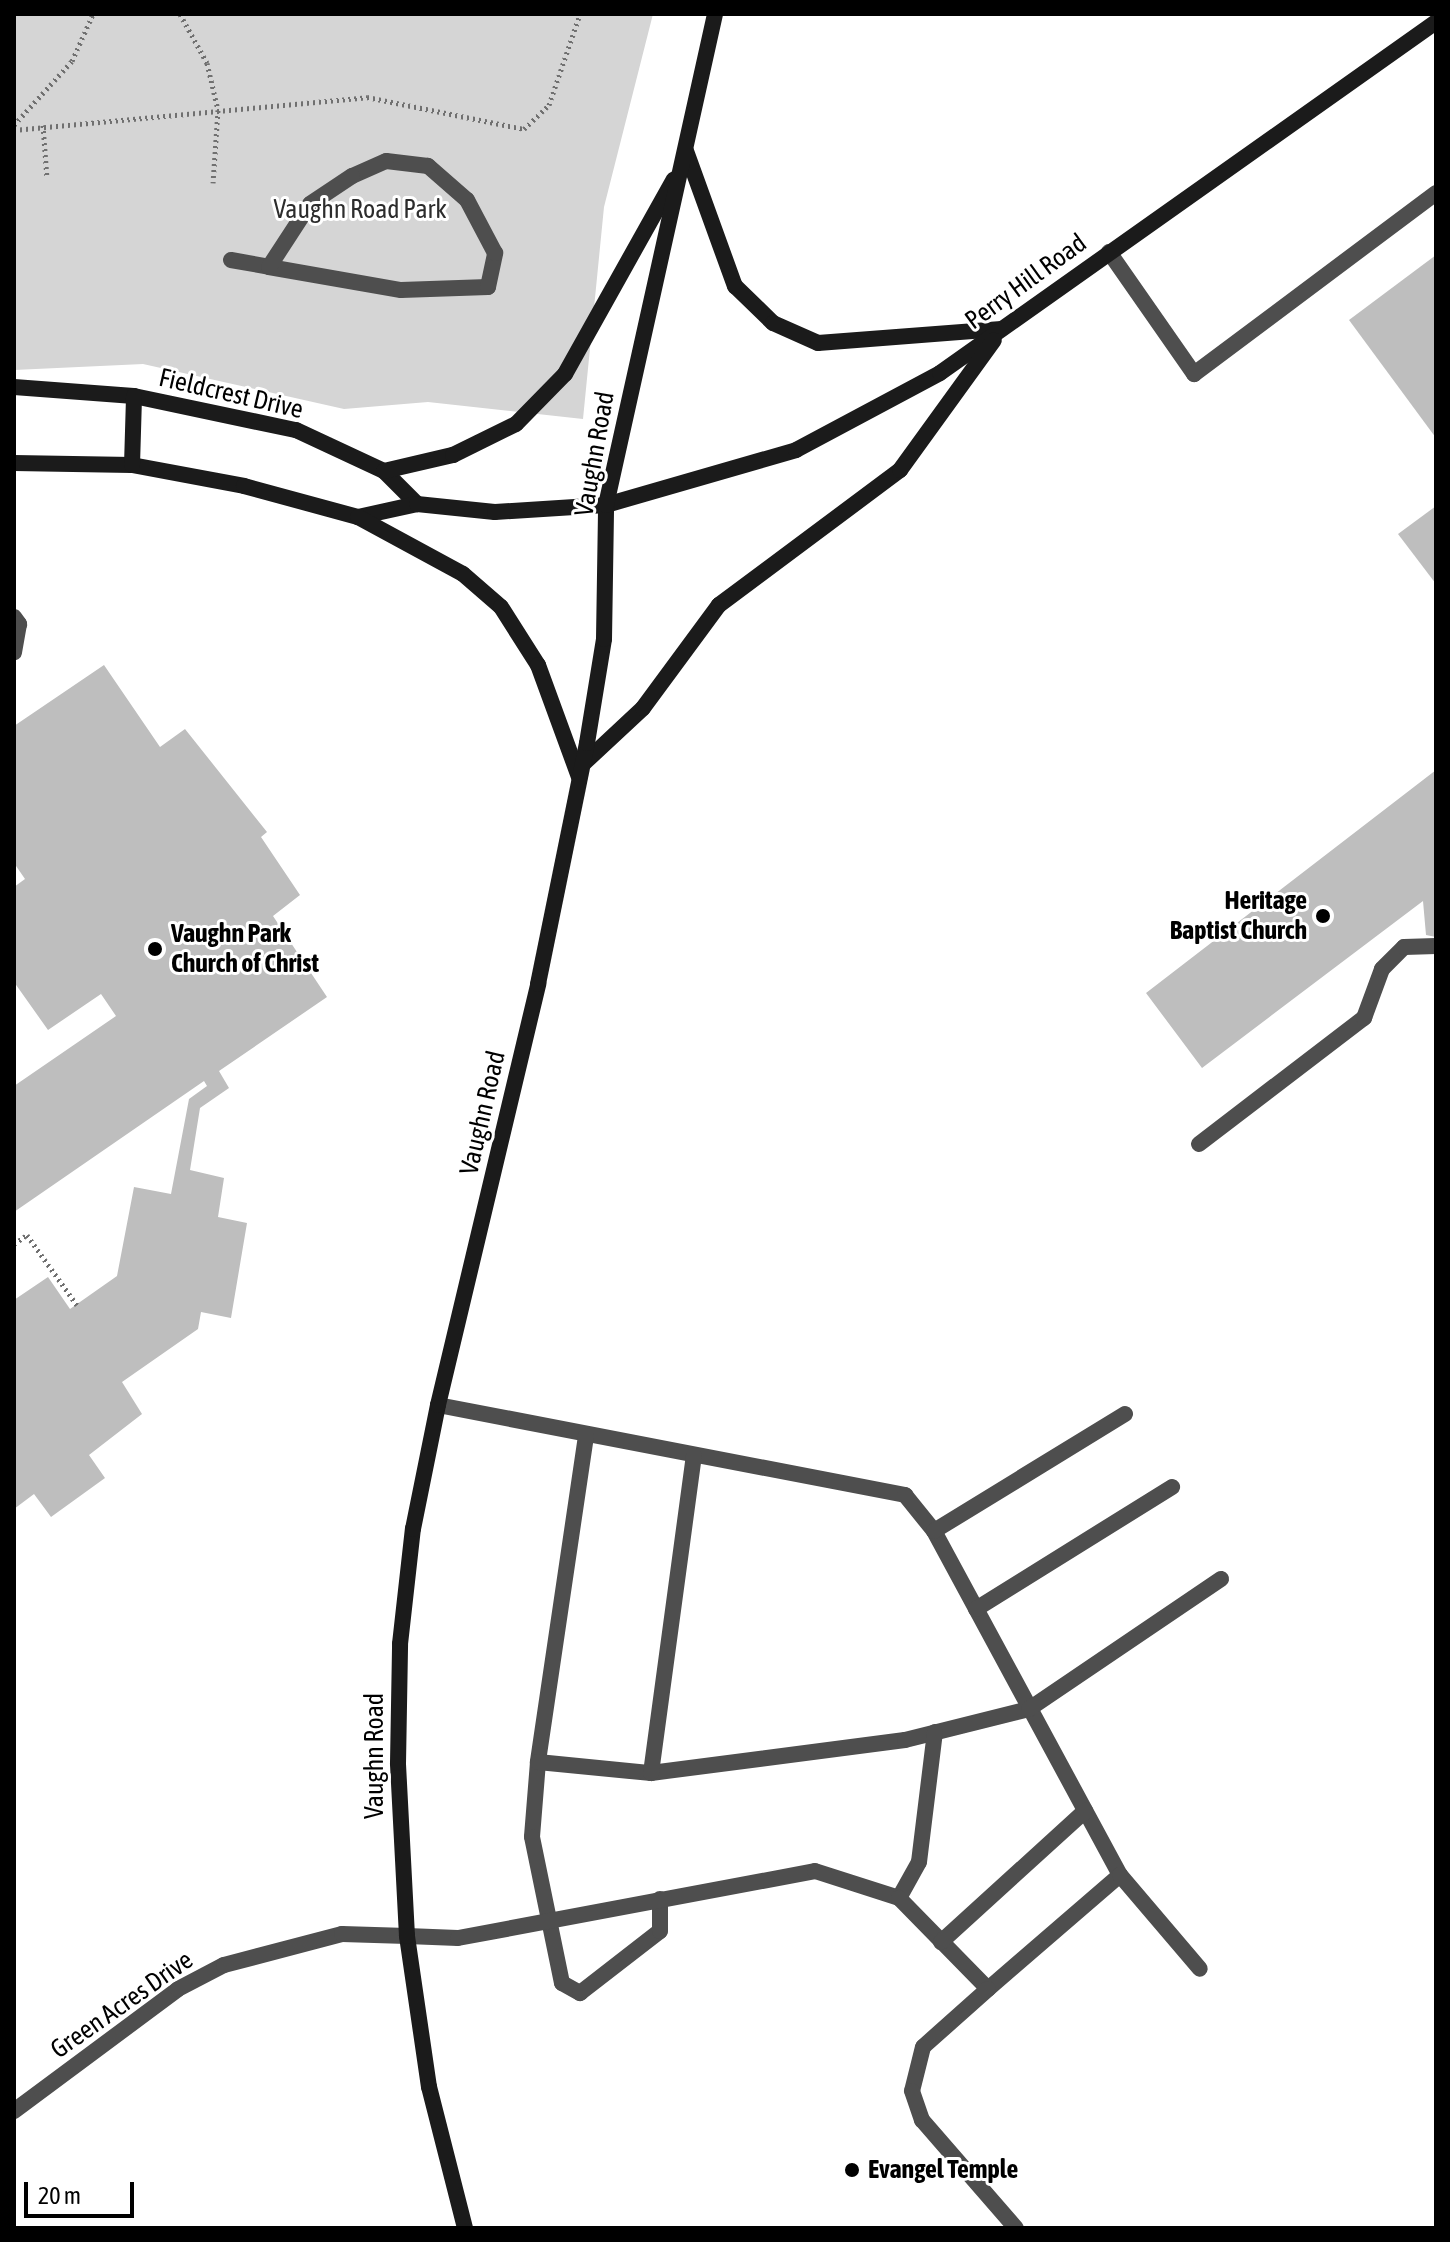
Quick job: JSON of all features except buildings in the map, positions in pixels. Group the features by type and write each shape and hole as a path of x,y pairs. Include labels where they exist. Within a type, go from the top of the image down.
{"main road":[{"name":"Vaughn Road","path":"465,2228 429,2087 407,1936 398,1763 400,1644 413,1529 438,1405 538,984 581,772 604,639 606,505 715,14"},
{"name":"Perry Hill Road","path":"606,505 796,450 903,397 1436,22"},
{"path":"685,155 735,286 773,323 818,343 1002,329"},
{"path":"384,471 453,455 526,414 565,374 685,155"},
{"path":"14,463 132,465 244,486 358,517 463,574 501,607 538,665 581,772 643,708 719,605 900,470 1002,329"},
{"name":"Fieldcrest Drive","path":"14,387 134,396 296,430 384,471 417,504"},
{"path":"132,465 134,396"},
{"path":"358,517 417,504 495,512 606,505"}],"street":[{"path":"231,260 269,267 401,290 488,287 495,253 467,200 428,166 386,161 352,176 310,204 269,267"},
{"path":"1109,252 1194,374 1436,193"},
{"path":"14,617 19,624 14,653"},
{"path":"1199,1144 1364,1018 1382,969 1404,947 1436,946"},
{"path":"438,1405 586,1436 905,1495 934,1531 1120,1875 1200,1969"},
{"path":"934,1531 1125,1414"},
{"path":"586,1436 538,1762 532,1837 562,1983 580,1993 660,1931 660,1899"},
{"path":"651,1773 694,1456"},
{"path":"976,1609 1172,1487"},
{"path":"538,1762 651,1773 935,1732 1029,1709 1221,1579"},
{"path":"935,1732 919,1862 899,1898 988,1989"},
{"path":"941,1942 1085,1811"},
{"name":"Green Acres Drive","path":"14,2111 178,1989 224,1965 342,1934 458,1938 815,1871 899,1898"},
{"path":"1016,2228 922,2120 912,2091 923,2047 1120,1875"}],"path":[{"path":"14,128 72,61 93,14"},
{"path":"180,14 207,63 218,110 213,183"},
{"path":"14,128 367,97 524,129 549,105 580,14"},
{"path":"14,108 19,119"},
{"path":"43,125 47,178"},
{"path":"14,1244 27,1235 77,1305"}],"green space":[{"name":"Vaughn Road Park","path":"14,14 653,14 604,207 583,419 428,402 344,409 143,364 14,370"}],"place":[{"name":"Heritage Baptist Church","path":"1323,916"},
{"name":"Vaughn Park Church of Christ","path":"155,949"},
{"name":"Evangel Temple","path":"852,2170"}]}
